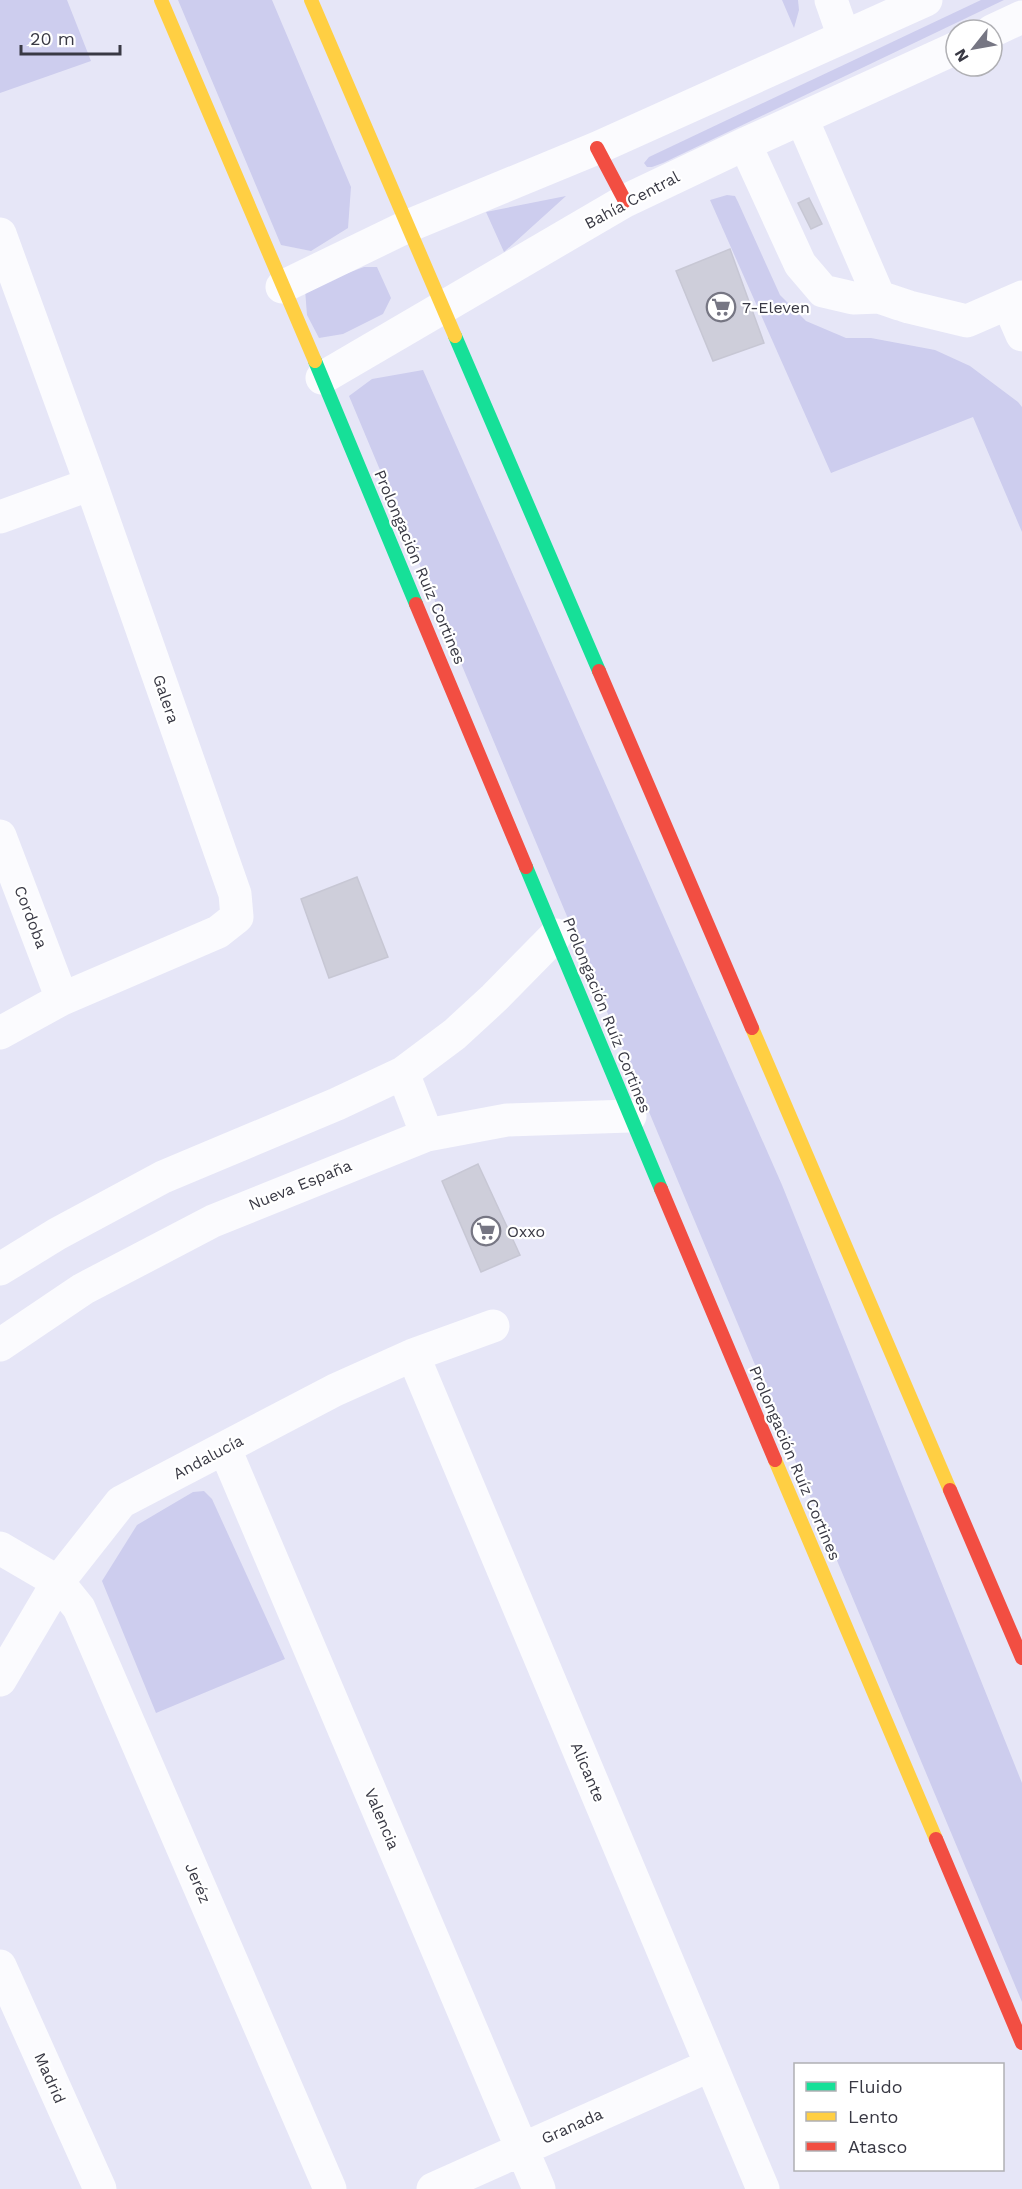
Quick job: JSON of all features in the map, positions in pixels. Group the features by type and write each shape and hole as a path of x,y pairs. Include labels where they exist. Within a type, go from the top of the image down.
{"main road":[{"name":"Prolongación Ruíz Cortines","path":"161,0 1022,2043"},
{"path":"311,0 1022,1658"},
{"path":"597,147 625,201"}],"street":[{"path":"831,0 844,37"},
{"path":"282,287 408,226 597,147 844,37 914,2"},
{"path":"1004,25 1022,17"},
{"name":"Bahía Central","path":"322,378 625,201 944,54"},
{"path":"802,119 894,302"},
{"path":"745,144 800,264 822,291 853,298 894,302 967,321 1015,300 1022,335"},
{"name":"Galera","path":"0,234 91,484 235,894 237,917 218,932 62,999 0,1033"},
{"path":"0,517 91,484"},
{"name":"Cordoba","path":"0,836 62,999"},
{"path":"0,1269 57,1234 163,1177 337,1104 403,1073 455,1034 556,935"},
{"path":"403,1073 427,1135"},
{"name":"Nueva España","path":"0,1345 83,1289 213,1221 427,1135 507,1120 630,1116"},
{"name":"Andalucía","path":"0,1680 58,1582 121,1502 335,1390 413,1355 493,1326"},
{"name":"Alicante","path":"413,1355 763,2189"},
{"name":"Valencia","path":"225,1449 538,2189"},
{"path":"0,1548 58,1582"},
{"name":"Jeréz","path":"58,1582 79,1608 330,2189"},
{"name":"Madrid","path":"0,1966 100,2189"},
{"name":"Granada","path":"433,2189 711,2065"}],"shaded area":[{"path":"0,0 67,0 91,61 0,93"},
{"path":"178,0 272,0 351,187 348,228 311,251 281,245"},
{"path":"782,0 798,0 799,10 794,28"},
{"path":"981,0 1004,0 966,18 944,18 944,29 663,163 647,167 644,163 649,157"},
{"path":"727,195 735,196 780,295 806,321 846,338 871,338 935,350 970,366 1018,402 1022,407 1022,532 973,417 831,473 710,200"},
{"path":"566,196 504,252 486,212"},
{"path":"364,267 377,267 391,298 383,314 343,334 319,338 307,315 305,289"},
{"path":"423,370 782,1185 1022,1783 1022,2002 349,396 372,379"},
{"path":"204,1491 212,1499 285,1659 156,1713 102,1581 137,1525 193,1492"}],"building":[{"path":"809,198 822,224 811,229 798,203"},
{"name":"7-Eleven","path":"730,249 764,343 713,361 676,271"},
{"path":"357,877 388,957 329,978 301,899"},
{"name":"Oxxo","path":"478,1164 520,1255 481,1272 442,1181"}],"traffic: fast":[{"path":"455,336 599,671"},
{"path":"315,361 416,604"},
{"path":"526,867 661,1189"}],"traffic: slow":[{"path":"161,0 315,361"},
{"path":"311,0 455,336"},
{"path":"752,1028 950,1490"},
{"path":"775,1460 936,1839"}],"traffic: jam":[{"path":"597,148 625,201"},
{"path":"416,604 526,867"},
{"path":"599,671 752,1028"},
{"path":"661,1189 775,1460"},
{"path":"950,1490 1022,1658"},
{"path":"936,1839 1022,2043"}],"place":[{"name":"7-Eleven","path":"721,307"},
{"name":"Oxxo","path":"486,1231"}]}
